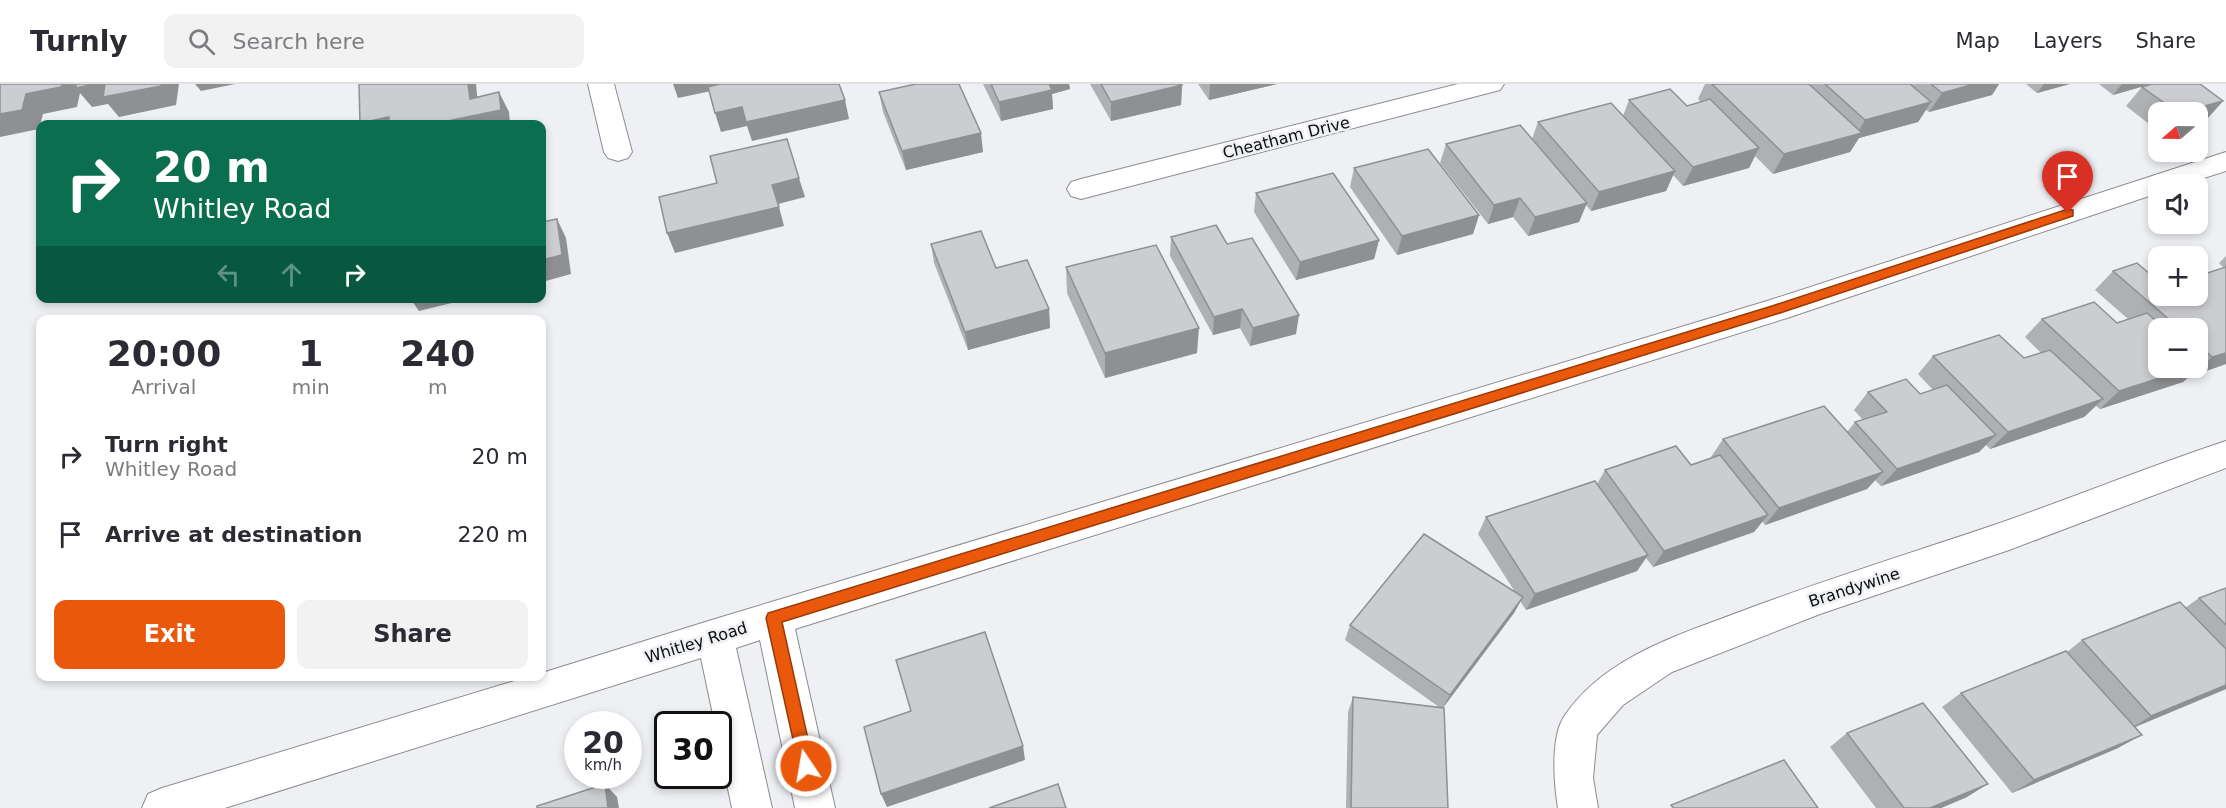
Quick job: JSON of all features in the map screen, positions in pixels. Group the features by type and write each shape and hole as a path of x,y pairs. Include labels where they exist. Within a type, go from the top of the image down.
{"street":[{"path":"601,84 618,152"},
{"name":"Cheatham Drive","path":"1081,189 1491,84"},
{"name":"Whitley Road","path":"162,808 1776,310 2226,161"},
{"name":"Brandywine","path":"1578,808 1573,778 1578,728 1610,693 1659,660 1813,600 1997,539 2226,454"},
{"path":"774,618 815,808"},
{"path":"715,636 752,808"}],"building":[{"path":"0,84 62,84 61,87 26,94 22,110 0,114"},
{"path":"76,84 94,84 76,88"},
{"path":"105,84 162,84 103,97"},
{"path":"359,84 468,84 470,99 499,92 501,110 452,120 389,120 389,117 360,120"},
{"path":"720,84 839,84 845,100 746,122 742,107 715,113 708,87"},
{"path":"916,84 959,84 981,133 902,151 879,92"},
{"path":"991,84 1049,84 1052,90 999,102"},
{"path":"1101,84 1181,84 1182,85 1111,102"},
{"path":"1712,84 1809,84 1862,133 1784,154"},
{"path":"1825,84 1910,84 1931,102 1865,120"},
{"path":"1931,84 1974,84 1942,93"},
{"path":"2152,84 2200,84 2223,101 2208,105 2208,102 2163,102 2142,87"},
{"path":"1670,89 1687,106 1710,99 1759,148 1693,167 1629,100"},
{"path":"1611,103 1675,171 1599,192 1538,122"},
{"path":"1520,125 1587,203 1535,217 1520,198 1494,205 1446,144"},
{"path":"787,139 799,178 772,185 779,207 667,233 659,197 717,183 710,156"},
{"path":"1428,149 1479,215 1402,236 1354,168"},
{"path":"1333,173 1379,240 1300,262 1256,193"},
{"path":"557,219 562,255 546,259 546,221"},
{"path":"1216,225 1227,244 1252,238 1299,315 1253,328 1242,309 1214,317 1171,237"},
{"path":"981,231 996,268 1027,260 1049,309 965,332 931,244"},
{"path":"1156,245 1199,328 1105,353 1066,267"},
{"path":"2137,263 2148,272 2148,301 2113,271"},
{"path":"2226,267 2226,353 2212,357 2208,353 2208,318 2167,318 2154,306 2208,306 2208,273"},
{"path":"2094,302 2117,323 2147,313 2153,318 2148,318 2148,378 2160,378 2119,391 2042,319"},
{"path":"1999,335 2024,358 2050,350 2103,399 2008,432 1933,356"},
{"path":"1906,379 1920,394 1947,385 1996,435 1897,469 1855,422 1887,412 1868,392"},
{"path":"1824,406 1883,472 1779,508 1723,439"},
{"path":"1676,446 1691,465 1720,455 1768,515 1664,551 1605,470"},
{"path":"1595,481 1648,555 1535,594 1486,517"},
{"path":"1424,534 1523,597 1450,695 1350,625"},
{"path":"2226,588 2226,625 2199,598"},
{"path":"2180,602 2226,649 2226,685 2151,716 2082,640"},
{"path":"985,632 1023,746 881,794 864,727 911,711 896,660"},
{"path":"2066,651 2142,735 2034,780 1961,693"},
{"path":"1353,697 1444,708 1448,808 1351,808"},
{"path":"1923,703 1988,784 1930,808 1904,808 1847,733"},
{"path":"1784,760 1818,808 1673,808 1671,805"},
{"path":"1058,784 1066,808 989,808"},
{"path":"590,789 606,789 608,808 537,808 537,806"}],"route":[{"path":"806,766 774,618 1776,310 2068,213"}]}
